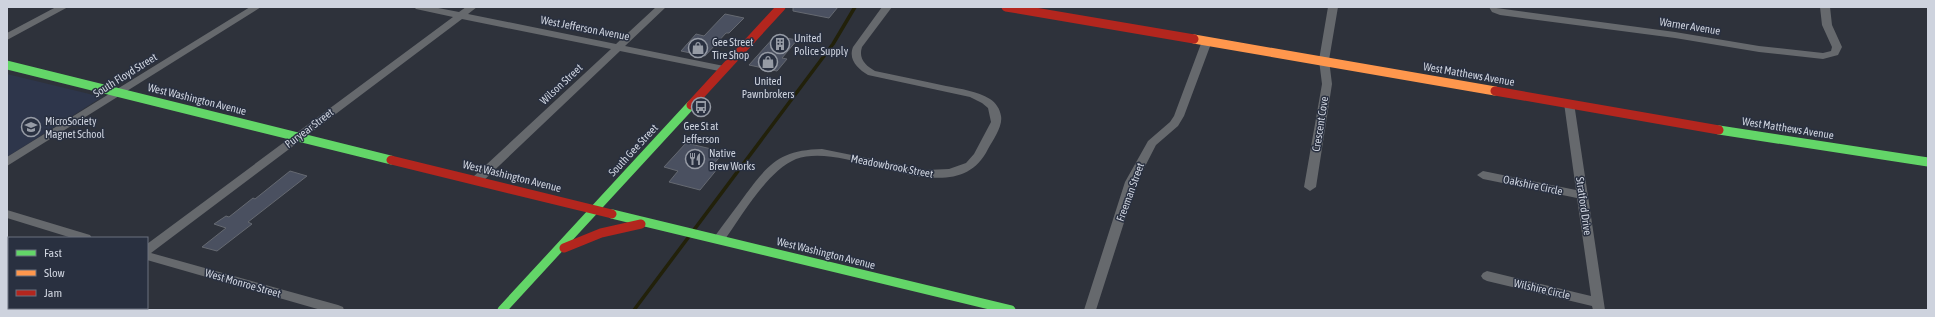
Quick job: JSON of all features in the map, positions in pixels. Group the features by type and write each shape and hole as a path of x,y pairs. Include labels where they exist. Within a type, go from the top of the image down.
{"street":[{"path":"7,37 63,7"},
{"name":"South Floyd Street","path":"7,162 256,7"},
{"name":"West Jefferson Avenue","path":"419,7 724,69"},
{"name":"Puryear Street","path":"148,249 472,7"},
{"name":"Wilson Street","path":"478,180 661,7"},
{"name":"South Gee Street","path":"502,310 780,7"},
{"name":"Meadowbrook Street","path":"715,238 768,172 774,166 790,157 806,153 822,152 926,174 938,175 966,168 979,156 996,122 996,115 989,103 973,95 880,76 863,68 856,58 857,49 887,7"},
{"name":"West Matthews Avenue","path":"1006,7 1029,9 1703,127 1928,162"},
{"path":"1324,60 1333,7"},
{"name":"Warner Avenue","path":"1494,7 1495,10 1500,12 1668,34 1759,49 1823,56 1835,53 1837,46 1827,25 1825,7"},
{"name":"Freeman Street","path":"1090,310 1131,182 1149,147 1179,116 1207,41"},
{"name":"Crescent Cove","path":"1310,188 1327,84 1324,60"},
{"name":"West Washington Avenue","path":"7,65 1011,310"},
{"name":"Stratford Drive","path":"1569,103 1598,306"},
{"name":"Oakshire Circle","path":"1483,175 1583,195"},
{"path":"7,214 83,237"},
{"path":"556,252 585,238 610,229 650,223"},
{"name":"West Monroe Street","path":"148,256 338,310"},
{"name":"Wilshire Circle","path":"1487,276 1598,306"}],"shaded area":[{"name":"MicroSociety Magnet School","path":"7,74 102,97 7,157"}],"building":[{"path":"793,7 838,7 829,18 793,11"},
{"path":"725,14 744,18 729,33 726,33 705,56 681,51 696,34 704,36"},
{"path":"775,36 797,40 782,58 787,59 777,71 749,65"},
{"name":"Native Brew Works","path":"686,143 724,152 712,166 718,168 700,190 669,182 678,171 664,167"},
{"path":"290,171 307,176 248,222 252,224 217,251 202,247 226,228 214,224 226,216 229,217 253,198 255,199"}],"waterway":[{"path":"634,310 833,44 855,7"}],"traffic: fast":[{"path":"7,65 391,160"},
{"path":"502,310 691,105"},
{"path":"1719,130 1928,162"},
{"path":"612,214 1011,310"}],"traffic: slow":[{"path":"1194,39 1495,91"}],"traffic: jam":[{"path":"691,105 781,7"},
{"path":"1006,7 1194,39"},
{"path":"1495,91 1719,130"},
{"path":"391,160 612,214"},
{"path":"564,248 601,233 641,224"}],"place":[{"name":"United Police Supply","path":"780,44"},
{"name":"Gee Street Tire Shop","path":"698,48"},
{"name":"United Pawnbrokers","path":"768,62"},
{"name":"Gee St at Jefferson","path":"701,107"},
{"name":"MicroSociety Magnet School","path":"31,127"},
{"name":"Native Brew Works","path":"695,159"}]}
